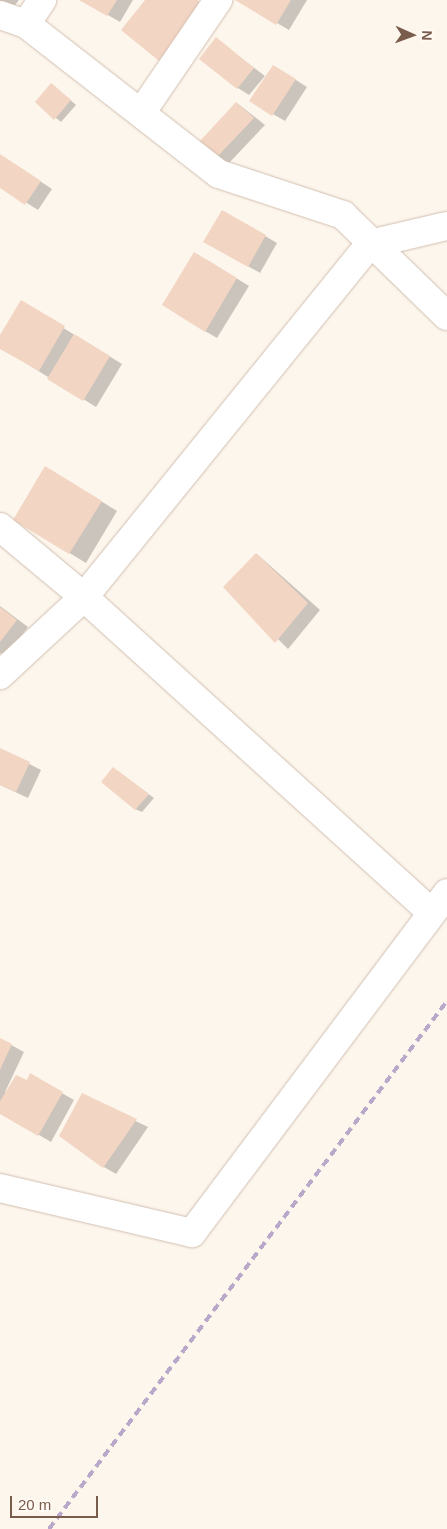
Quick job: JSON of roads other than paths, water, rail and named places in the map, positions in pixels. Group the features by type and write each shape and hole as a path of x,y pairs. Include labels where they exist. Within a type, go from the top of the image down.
{"street":[{"path":"26,24 42,0"},
{"path":"141,113 218,0"},
{"path":"0,15 26,24 219,174 343,215 370,244 447,316"},
{"path":"0,675 84,597 370,244 447,226"},
{"path":"0,527 439,903 192,1233 0,1188"}],"railway":[{"path":"49,1529 447,1001"}]}
